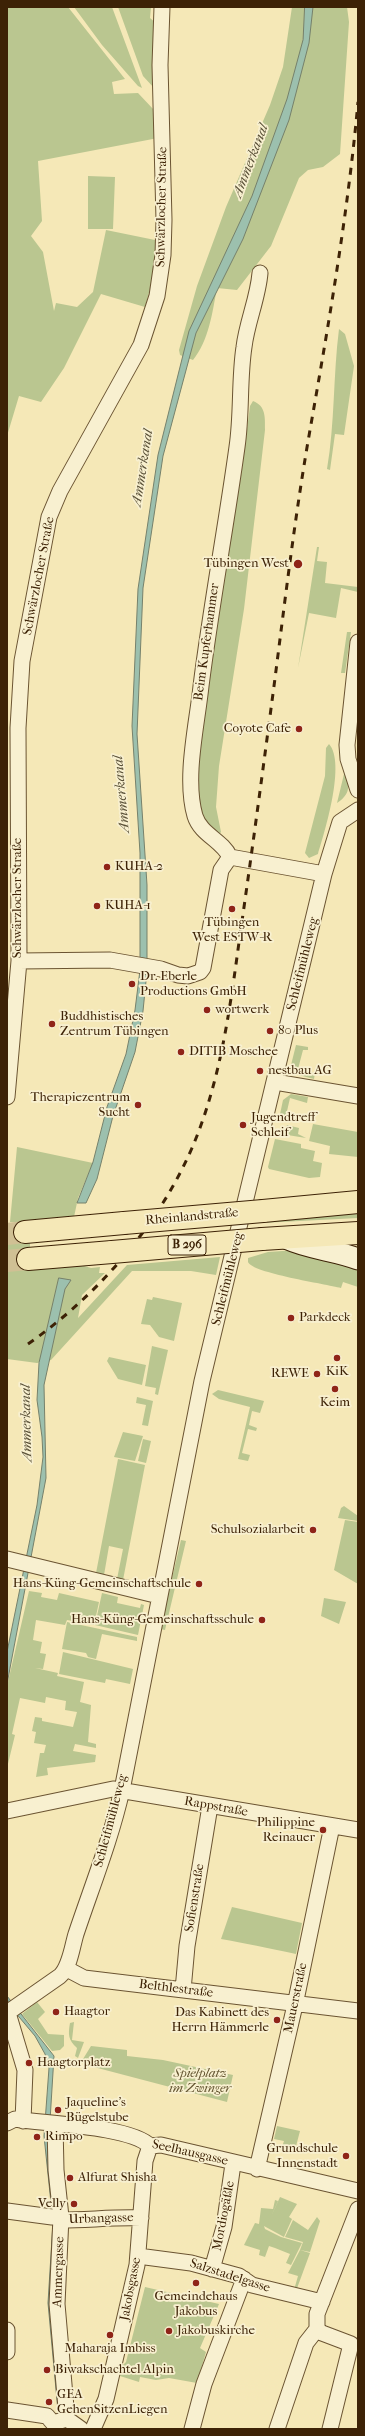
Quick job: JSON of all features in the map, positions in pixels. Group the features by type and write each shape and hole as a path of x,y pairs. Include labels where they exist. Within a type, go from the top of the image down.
{"main road":[{"name":"Rheinlandstraße","path":"25,1232 358,1202"},
{"name":"Rheinlandstraße","path":"28,1259 358,1232"},
{"name":"B 296","path":"284,1237 300,1244 328,1249 358,1259"}],"street":[{"name":"Schwärzlocher Straße","path":"7,1097 19,961 18,728 22,661 49,517 60,491 141,344 157,296 163,255 164,220 160,65 162,7"},
{"name":"Beim Kupferhammer","path":"230,857 226,849 206,832 196,818 192,793 192,768 205,656 238,445 244,347 260,273"},
{"path":"358,644 347,745 348,760 358,790"},
{"name":"Schleifmühleweg","path":"67,1969 107,1844 122,1790 202,1381 324,874 340,822 358,810"},
{"path":"19,961 110,960 161,969 178,975 195,975 203,968 221,870 230,857 324,874"},
{"path":"274,1082 358,1096"},
{"path":"7,1558 159,1596"},
{"name":"Rappstraße","path":"7,1811 104,1790 122,1790 358,1830"},
{"name":"Sofienstraße","path":"183,1990 187,1946 210,1806"},
{"name":"Mauerstraße","path":"257,2169 296,2005 332,1826"},
{"path":"22,2120 25,2070 8,2013 60,1976 67,1969"},
{"name":"Belthlestraße","path":"67,1969 84,1978 296,2005 358,2011"},
{"name":"Seelhausgasse","path":"7,2123 15,2119 118,2133 141,2139 150,2146 161,2145 234,2164 358,2191"},
{"name":"Ammergasse","path":"49,2124 56,2170 56,2219 52,2304 60,2421"},
{"name":"Jakobsgasse","path":"93,2429 106,2399 138,2256 146,2156 150,2146"},
{"name":"Mordiogäßle","path":"212,2269 224,2227 234,2164"},
{"path":"277,2429 306,2343 317,2329 317,2314 358,2209"},
{"name":"Urbangasse","path":"7,2211 56,2219 100,2220 107,2217 141,2218"},
{"name":"Salzstadelgasse","path":"138,2256 168,2259 212,2269 244,2279 252,2285 322,2302"},
{"path":"192,2429 204,2384 244,2279"},
{"path":"317,2329 322,2333 351,2344 330,2429"},
{"path":"7,2330 7,2352"},
{"path":"7,2410 47,2416 80,2429"}],"green space":[{"path":"7,7 68,7 125,79 112,82 114,94 138,93 154,110 158,138 38,161 42,221 31,236 43,252 54,311 56,303 77,307 93,292 106,230 155,240 155,271 145,307 101,294 64,368 41,402 19,396 7,436"},
{"path":"74,7 112,7 142,88 138,86 102,45"},
{"path":"118,7 151,7 150,18 157,24 154,88 143,76"},
{"path":"292,7 347,7 349,22 340,154 323,167 308,170 299,178 271,246 237,290 217,288 211,317 203,344 193,360 180,355 179,350 197,286 226,207 270,105 283,67"},
{"path":"88,176 115,177 113,229 88,229"},
{"path":"339,329 345,334 354,366 344,435 335,434 330,470 327,469 330,452"},
{"path":"253,401 263,409 265,416 265,430 244,609 219,766 216,807 221,832 219,835 211,834 199,809 197,770 204,705 242,469 250,406"},
{"path":"317,547 319,547 317,561 327,562 325,583 358,587 358,592 341,588 336,618 309,613 298,668"},
{"path":"347,632 351,632 345,673 341,673"},
{"path":"329,744 334,753 335,781 329,814 318,854 309,858 305,853 325,776 326,748"},
{"path":"343,766 348,782 348,791 346,795 337,803 344,774"},
{"path":"296,1045 308,1047 308,1050 303,1050 298,1069 315,1073 314,1079 291,1073 290,1069"},
{"path":"291,1094 308,1097 307,1103 290,1098 285,1120 279,1119 283,1100"},
{"path":"313,1124 358,1132 358,1157 329,1154 330,1146 309,1141"},
{"path":"287,1125 299,1128 298,1134 306,1138 275,1133 276,1129 285,1131"},
{"path":"275,1139 301,1144 301,1148 315,1151 313,1161 322,1163 320,1177 309,1178 269,1169 268,1167"},
{"path":"17,1147 93,1163 78,1198 74,1217 30,1241 30,1248 28,1249 91,1268 100,1267 99,1273 105,1273 82,1295 78,1318 127,1265 220,1257 216,1275 191,1271 132,1271 51,1360 37,1363 7,1359 7,1254 9,1237 13,1232 16,1222 10,1222"},
{"path":"358,1210 358,1218 261,1223 262,1218"},
{"path":"297,1250 358,1265 358,1287 343,1282 341,1288 290,1278 262,1270 248,1262 248,1258 268,1252"},
{"path":"153,1297 182,1303 174,1341 159,1337 150,1325 141,1324 147,1299 152,1300"},
{"path":"152,1346 168,1350 158,1395 155,1394 156,1388 145,1386"},
{"path":"109,1357 146,1365 142,1385 118,1379 107,1361"},
{"path":"218,1390 264,1401 260,1413 252,1411 249,1425 257,1428 256,1431 248,1429 242,1453 250,1455 248,1461 238,1459 250,1407 219,1399 212,1394"},
{"path":"137,1397 153,1401 148,1426 142,1425 146,1405 136,1403"},
{"path":"123,1432 143,1436 135,1461 114,1457"},
{"path":"143,1439 151,1441 146,1463 138,1461"},
{"path":"118,1459 145,1465 123,1580 117,1579 123,1549 109,1546 104,1575 96,1573"},
{"path":"344,1506 358,1516 358,1521 338,1518 341,1508"},
{"path":"345,1520 358,1522 358,1584 334,1570"},
{"path":"181,1540 186,1541 165,1630 160,1629"},
{"path":"29,1591 42,1593 41,1597 57,1600 59,1593 99,1602 94,1625 67,1620 65,1625 36,1620 33,1640 42,1642 40,1653 46,1654 43,1669 35,1668 58,1673 57,1676 84,1682 80,1702 91,1705 88,1742 96,1744 96,1748 75,1744 73,1751 96,1755 95,1762 47,1768 48,1775 36,1777 40,1753 44,1753 46,1745 34,1743 36,1732 32,1731 35,1717 42,1718 42,1721 73,1727 77,1712 65,1710 66,1701 46,1697 45,1703 20,1698 12,1734 15,1735 7,1768 7,1686"},
{"path":"102,1593 118,1597 117,1603 140,1608 141,1604 144,1605 138,1635 95,1625"},
{"path":"324,1598 346,1602 339,1624 321,1616"},
{"path":"67,1622 137,1637 137,1641 102,1634 96,1659 88,1657 86,1653 62,1649"},
{"path":"63,1652 133,1669 130,1684 106,1679 105,1683 59,1674"},
{"path":"232,1907 302,1923 296,1954 221,1939"},
{"path":"37,2002 45,2012 38,2019 48,2034 64,2035 64,2046 60,2050 52,2051 22,2014"},
{"path":"74,2022 72,2040 84,2042 78,2058 75,2056 77,2048 70,2039 69,2034 70,2023"},
{"name":"Spielplatz im Zwinger","path":"91,2046 127,2050 127,2056 163,2060 233,2075 227,2102 90,2066 83,2059"},
{"path":"277,2126 300,2131 295,2150 282,2147 284,2141 274,2139"},
{"path":"280,2197 297,2204 289,2217 292,2219 284,2237 264,2226 265,2229 281,2237 275,2248 269,2246 265,2257 259,2255 260,2250 244,2245 255,2223 259,2224 261,2208 273,2209 275,2200 278,2201 271,2217"},
{"path":"317,2217 320,2221 310,2252 300,2250 303,2242 285,2237 293,2220 308,2230"},
{"path":"281,2237 302,2243 291,2265 286,2263 290,2254 275,2248"},
{"path":"300,2250 310,2253 296,2291 294,2290 298,2276 288,2273"},
{"path":"145,2287 219,2304 200,2348 206,2352 197,2383 169,2378 156,2380 140,2377 139,2382 120,2376 123,2365 126,2362"}],"shaded area":[{"path":"305,7 313,7 309,43 289,120 243,239 196,333 163,456 143,588 137,734 147,885 147,971 143,1011 135,1052 113,1116 97,1179 86,1203 77,1203 93,1162 107,1107 126,1054 135,1010 140,970 140,853 132,726 138,589 158,455 189,331 252,196 287,99 303,40"},
{"path":"59,1278 71,1280 65,1289 44,1385 46,1478 7,1684 7,1652 37,1505 43,1457 37,1400 39,1363"},
{"path":"7,1996 54,2056 49,2137 53,2218 44,2136 49,2068 45,2054 35,2036 9,2005"},
{"path":"53,2224 61,2410 65,2429 61,2429 58,2411 48,2303"}],"tunnel":[{"path":"7,1234 25,1232"},
{"path":"7,1261 28,1259"}],"railway":[{"path":"28,1344 54,1325 102,1281 124,1257 162,1205 192,1148 202,1122 217,1070 232,990 295,526 337,267 349,184 358,102"}],"place":[{"name":"Tübingen West","path":"298,564"},
{"name":"Coyote Cafe","path":"299,729"},
{"name":"KUHA-2","path":"107,867"},
{"name":"KUHA-1","path":"97,906"},
{"name":"Tübingen West ESTW-R","path":"232,909"},
{"name":"Dr. Eberle Productions GmbH","path":"132,984"},
{"name":"wortwerk","path":"207,1010"},
{"name":"Buddhistisches Zentrum Tübingen","path":"52,1024"},
{"name":"80 Plus","path":"270,1031"},
{"name":"DITIB Moschee","path":"181,1052"},
{"name":"nestbau AG","path":"260,1071"},
{"name":"Therapiezentrum Sucht","path":"138,1105"},
{"name":"Jugendtreff Schleif","path":"243,1125"},
{"name":"Parkdeck","path":"291,1318"},
{"name":"KiK","path":"337,1358"},
{"name":"REWE","path":"317,1374"},
{"name":"Keim","path":"335,1389"},
{"name":"Schulsozialarbeit","path":"313,1530"},
{"name":"Hans-Küng-Gemeinschaftschule","path":"199,1584"},
{"name":"Hans-Küng-Gemeinschaftsschule","path":"262,1620"},
{"name":"Philippine Reinauer","path":"323,1830"},
{"name":"Haagtor","path":"56,2012"},
{"name":"Das Kabinett des Herrn Hämmerle","path":"277,2020"},
{"name":"Haagtorplatz","path":"29,2063"},
{"name":"Jaqueline’s Bügelstube","path":"58,2110"},
{"name":"Rimpo","path":"37,2137"},
{"name":"Grundschule Innenstadt","path":"346,2156"},
{"name":"Alfurat Shisha","path":"70,2178"},
{"name":"Velly","path":"74,2204"},
{"name":"Gemeindehaus Jakobus","path":"196,2283"},
{"name":"Jakobuskirche","path":"169,2331"},
{"name":"Maharaja Imbiss","path":"110,2335"},
{"name":"Biwakschachtel Alpin","path":"47,2370"},
{"name":"GEA GehenSitzenLiegen","path":"49,2402"}],"water label":[{"name":"Ammerkanal","path":"251,161"},
{"name":"Ammerkanal","path":"143,468"},
{"name":"Ammerkanal","path":"122,794"},
{"name":"Ammerkanal","path":"27,1423"}]}
